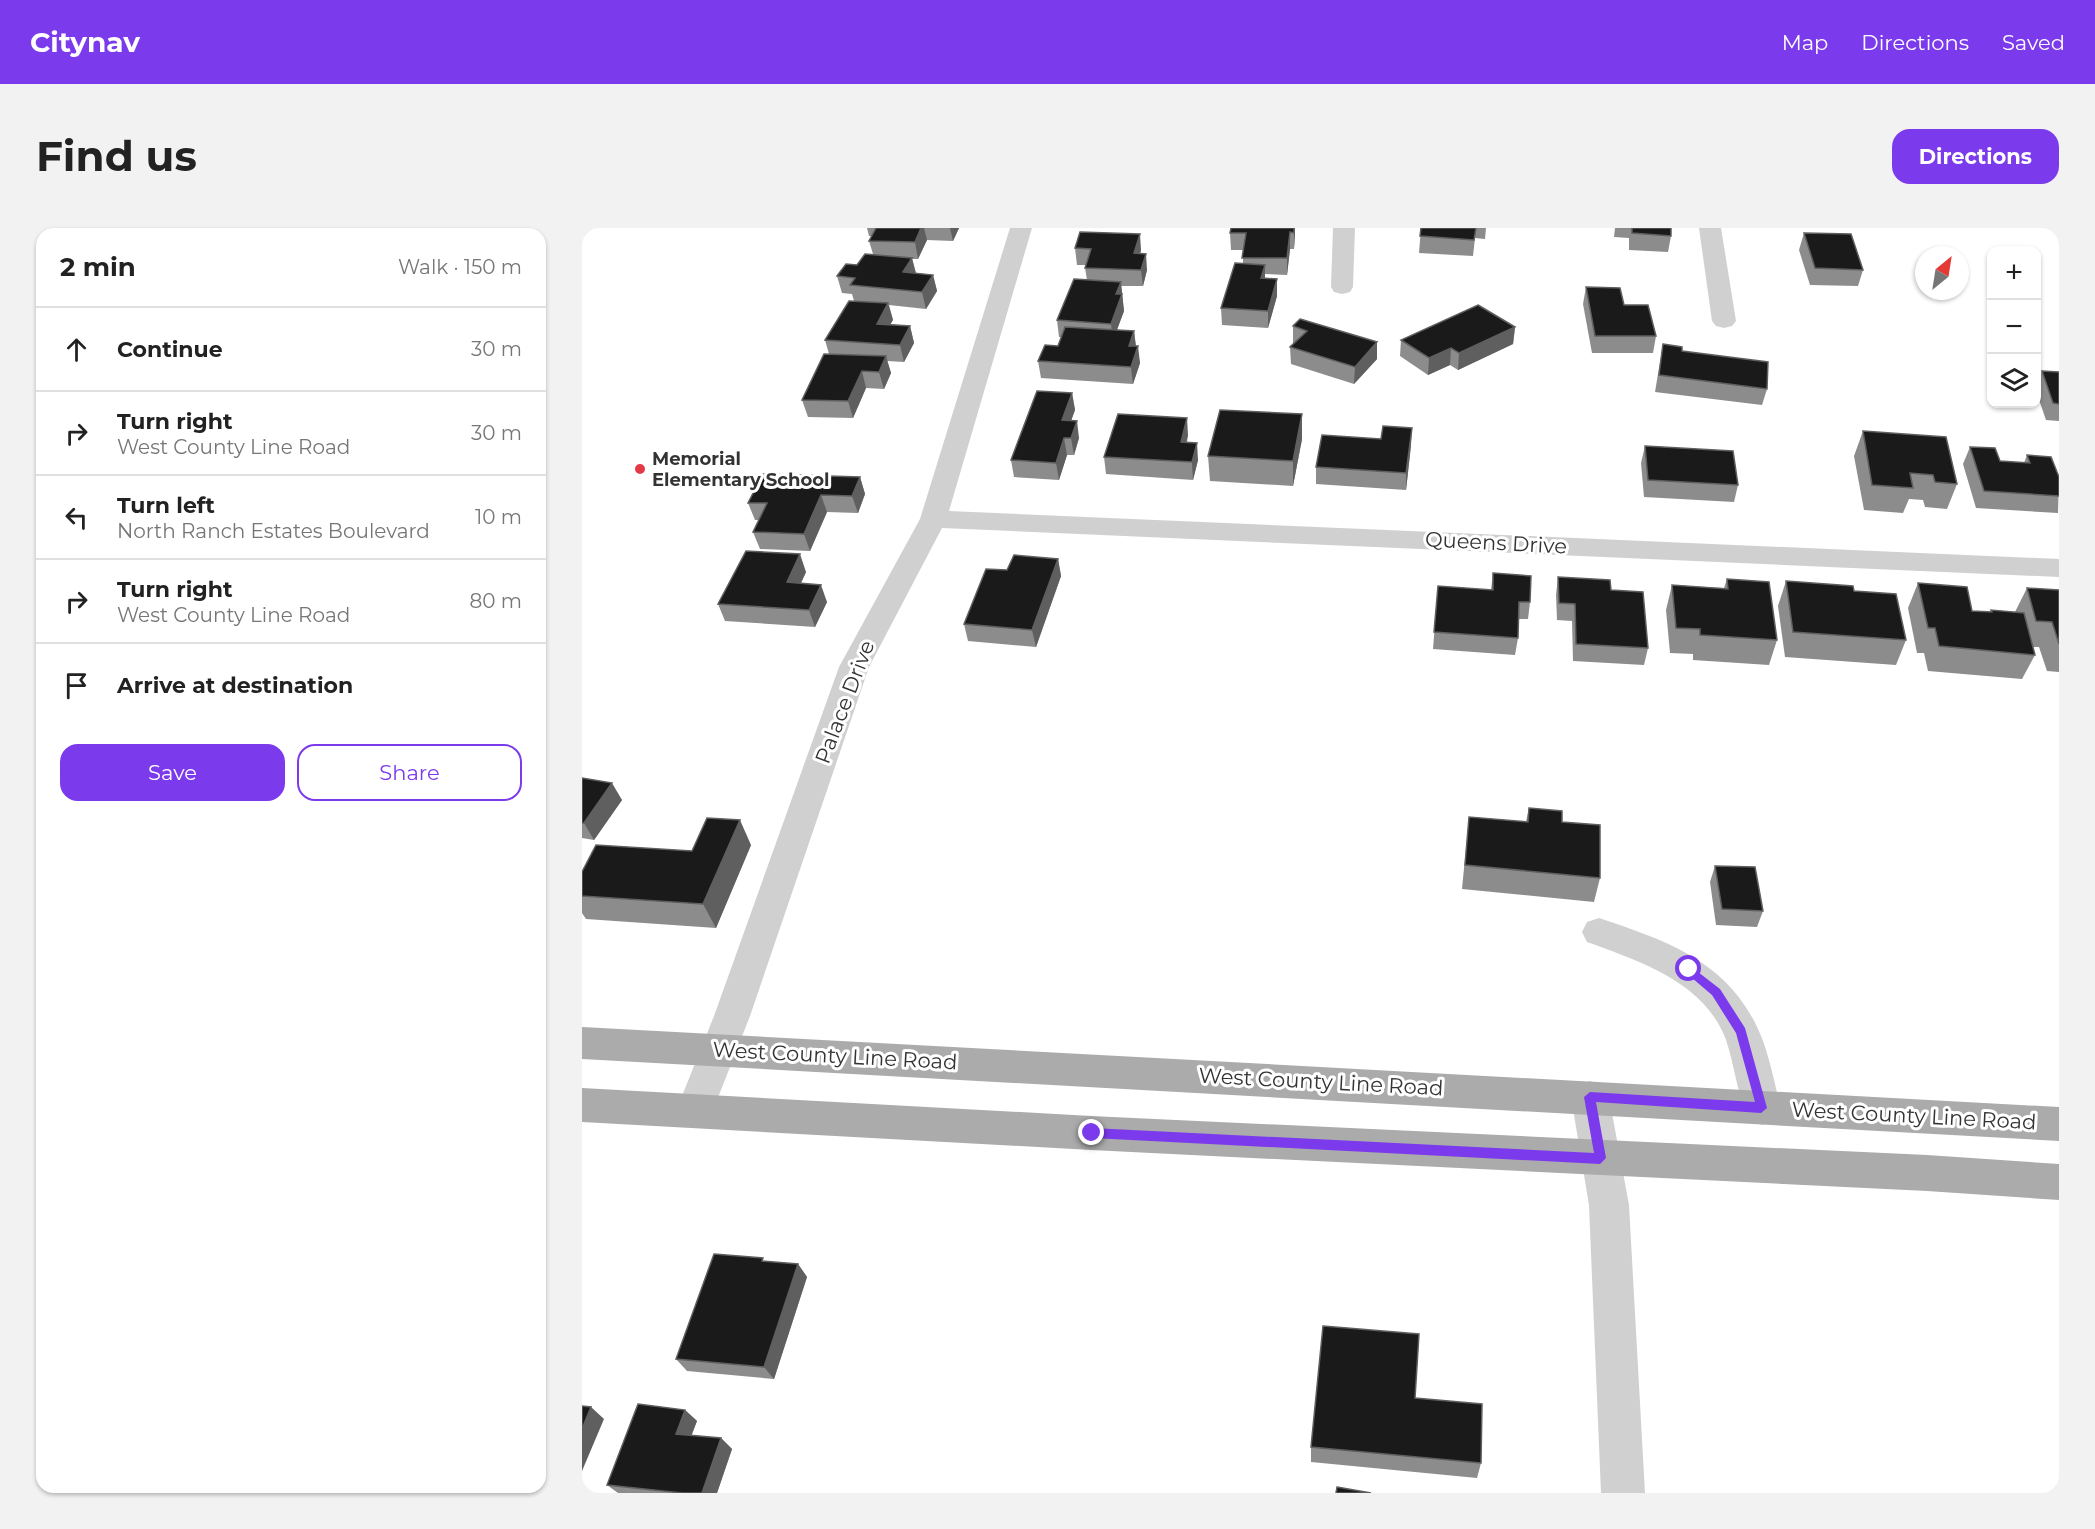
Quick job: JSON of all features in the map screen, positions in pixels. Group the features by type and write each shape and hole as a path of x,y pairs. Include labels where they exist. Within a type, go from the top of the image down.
{"main road":[{"name":"West County Line Road","path":"582,1043 2059,1124"},
{"path":"582,1105 1927,1173 2059,1182"}],"street":[{"name":"Palace Drive","path":"695,1111 719,1050 854,667 933,519 1021,228"},
{"path":"1342,287 1344,228"},
{"path":"1710,228 1724,321"},
{"name":"Queens Drive","path":"933,519 2059,568"},
{"path":"1599,932 1655,952 1689,969 1716,992 1741,1032 1761,1108"},
{"path":"1590,1097 1609,1205 1623,1493"}],"building":[{"path":"876,228 921,228 915,242 869,241"},
{"path":"1231,228 1294,228 1294,233 1290,232 1287,258 1242,258 1246,233 1230,233"},
{"path":"1421,228 1476,228 1474,240 1420,236"},
{"path":"1632,228 1671,228 1671,236 1632,233"},
{"path":"1080,232 1140,234 1134,253 1146,254 1141,270 1085,268 1091,249 1075,248"},
{"path":"1804,233 1851,234 1863,270 1815,268"},
{"path":"865,254 912,258 903,272 933,275 922,292 850,285 855,278 837,276 846,264 857,265"},
{"path":"1235,263 1265,265 1261,278 1277,279 1268,311 1221,308"},
{"path":"1074,279 1121,282 1116,294 1122,294 1111,324 1057,320"},
{"path":"1586,287 1620,288 1624,305 1648,305 1656,336 1595,336"},
{"path":"849,301 888,303 877,324 910,326 900,345 825,340"},
{"path":"1478,305 1515,327 1459,353 1451,348 1429,358 1401,340"},
{"path":"1300,319 1377,342 1355,367 1290,347 1307,331 1293,326"},
{"path":"1065,327 1134,331 1129,346 1138,346 1131,367 1038,361 1045,345 1058,346"},
{"path":"1663,344 1682,347 1682,351 1768,362 1767,389 1659,375"},
{"path":"824,354 886,356 879,372 862,371 848,401 802,400"},
{"path":"2042,371 2059,372 2059,404 2053,403"},
{"path":"1037,391 1072,393 1062,420 1077,421 1071,438 1064,438 1056,463 1011,460"},
{"path":"1220,410 1302,414 1293,461 1208,456"},
{"path":"1118,414 1187,418 1181,442 1197,443 1192,462 1104,457"},
{"path":"1383,426 1412,428 1406,473 1316,467 1322,435 1381,439"},
{"path":"1863,431 1946,437 1957,484 1935,482 1933,475 1910,473 1913,488 1872,485"},
{"path":"1645,446 1733,451 1738,485 1648,480"},
{"path":"1970,447 1995,448 2000,461 2030,463 2027,455 2051,457 2059,477 2059,496 1984,491"},
{"path":"763,474 860,477 852,496 821,495 804,534 753,532 767,503 748,503"},
{"path":"746,551 800,554 787,582 821,585 809,610 718,604"},
{"path":"1014,555 1058,559 1032,630 964,624 986,569 1007,570"},
{"path":"1493,573 1531,576 1530,602 1519,602 1518,638 1434,632 1438,586 1493,590"},
{"path":"1558,577 1610,580 1611,590 1643,592 1648,648 1576,644 1575,604 1559,603"},
{"path":"1727,579 1769,582 1777,640 1700,635 1700,629 1676,628 1672,585 1728,589"},
{"path":"1786,581 1853,586 1854,591 1896,594 1906,640 1793,632"},
{"path":"1918,583 1967,587 1972,611 2024,613 2035,655 1939,646 1935,628 1928,628"},
{"path":"2027,588 2059,590 2059,644 2052,622 2036,621"},
{"path":"582,778 612,783 584,823 582,823"},
{"path":"1529,808 1562,811 1562,822 1600,825 1600,878 1465,865 1469,817 1528,822"},
{"path":"707,818 740,820 703,904 582,896 582,872 596,845 692,851"},
{"path":"1715,866 1755,867 1763,911 1722,909"},
{"path":"714,1254 763,1258 762,1261 798,1264 764,1367 676,1359"},
{"path":"1323,1326 1419,1334 1415,1398 1482,1404 1481,1463 1311,1447"},
{"path":"638,1404 685,1410 676,1434 721,1438 702,1493 607,1485"},
{"path":"582,1406 591,1407 582,1429"},
{"path":"1337,1487 1371,1493 1336,1493"}],"place":[{"name":"Memorial Elementary School","path":"640,469"}],"route":[{"path":"1092,1133 1600,1158 1590,1097 1761,1108 1741,1032 1716,992 1689,969"}]}
